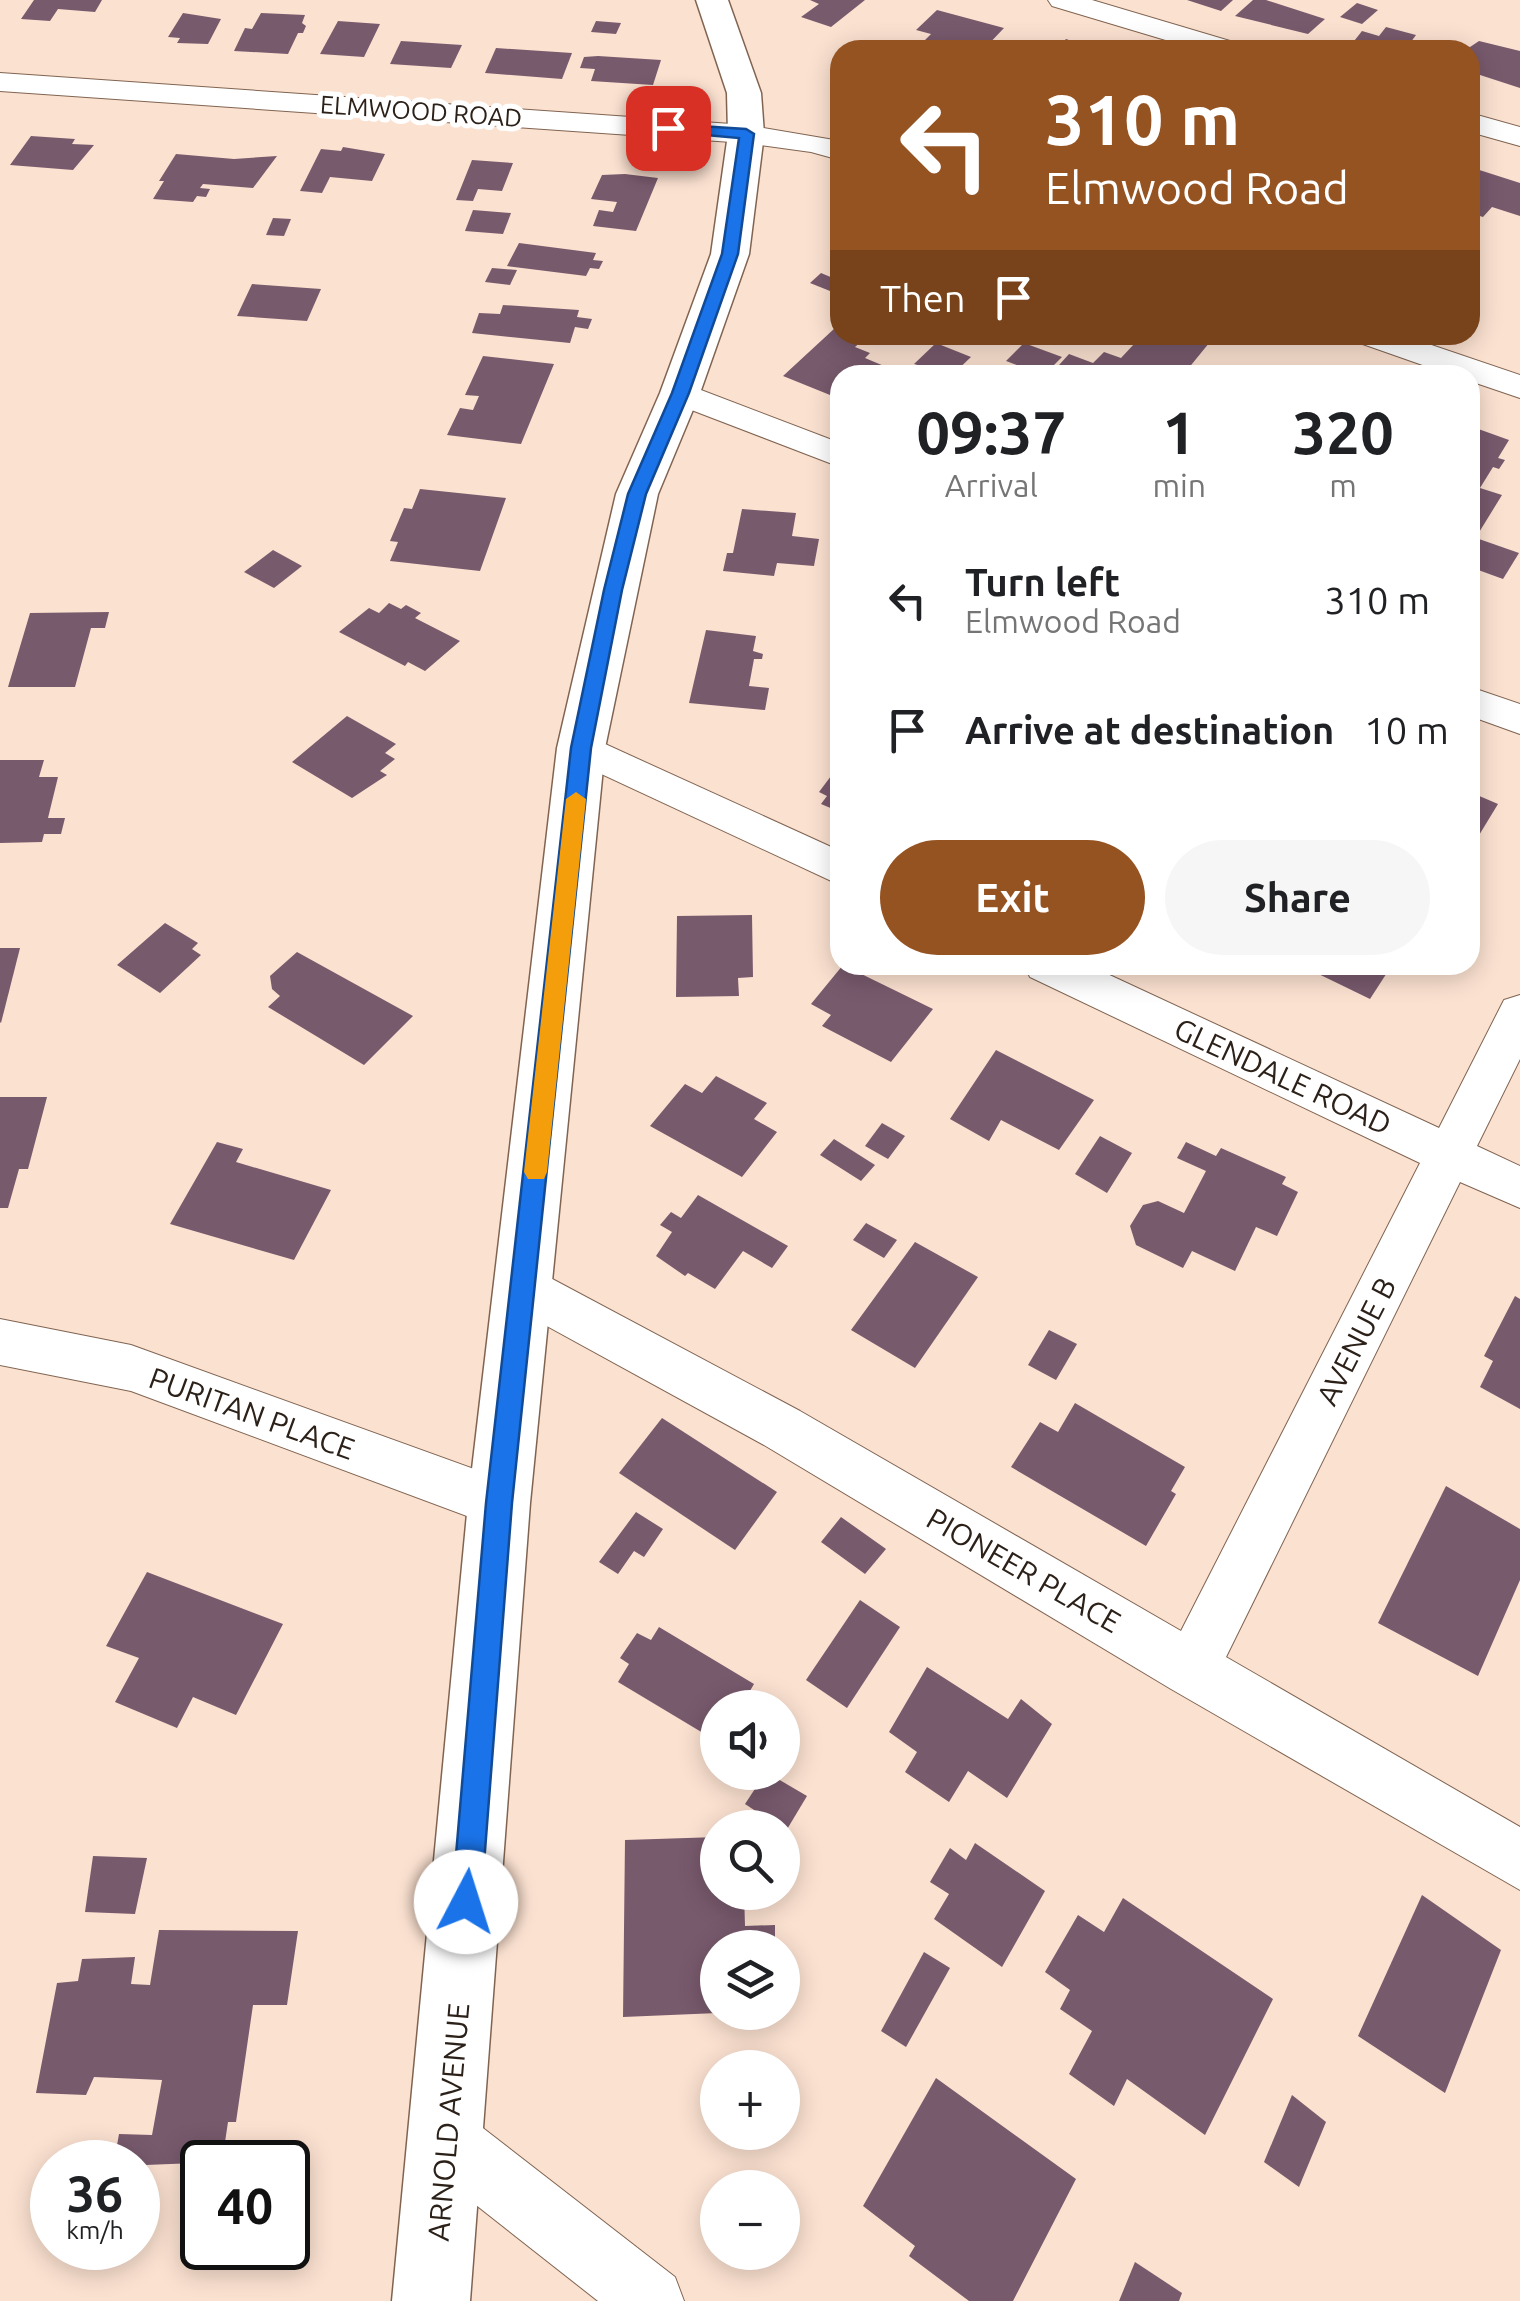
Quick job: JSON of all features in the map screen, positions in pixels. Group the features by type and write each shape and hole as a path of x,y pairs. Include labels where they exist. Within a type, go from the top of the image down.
{"street":[{"name":"ARNOLD AVENUE","path":"432,2301 499,1503 581,748 637,494 680,393 730,254 746,134 744,93 712,0"},
{"path":"1062,0 1196,40"},
{"name":"ELMWOOD ROAD","path":"0,82 746,134 830,148"},
{"path":"1480,125 1520,136"},
{"path":"1399,345 1457,365"},
{"path":"1480,373 1520,387"},
{"path":"680,393 830,452"},
{"path":"1480,704 1520,720"},
{"path":"581,748 830,864"},
{"name":"GLENDALE ROAD","path":"1067,975 1520,1188"},
{"name":"AVENUE B","path":"1192,1669 1520,1012"},
{"name":"PIONEER PLACE","path":"523,1288 782,1428 1520,1860"},
{"name":"PURITAN PLACE","path":"0,1342 131,1368 499,1503"},
{"path":"447,2141 651,2301"}],"building":[{"path":"34,0 102,0 95,12 58,9 50,21 21,19"},
{"path":"810,0 865,0 831,27 801,17 819,4"},
{"path":"1187,0 1233,0 1221,11"},
{"path":"1253,0 1266,0 1325,19 1308,34 1235,16"},
{"path":"1357,3 1378,10 1362,24 1340,17"},
{"path":"937,10 1004,28 993,40 925,40 931,34 916,30"},
{"path":"183,13 221,19 208,44 177,43 180,38 168,37"},
{"path":"261,13 305,15 303,33 298,33 288,54 234,51 245,28 252,29"},
{"path":"338,21 380,24 364,57 320,54"},
{"path":"596,21 621,23 616,34 591,32"},
{"path":"1386,27 1416,35 1412,40 1355,40 1362,31 1379,36"},
{"path":"401,41 462,45 451,68 390,64"},
{"path":"1480,41 1520,51 1520,88 1480,75"},
{"path":"496,48 572,53 562,79 485,73"},
{"path":"584,57 661,60 653,85 591,81 595,69 580,68"},
{"path":"31,136 75,139 72,144 94,145 73,170 10,165"},
{"path":"343,147 385,154 372,181 330,177 322,193 300,191 321,149 341,151"},
{"path":"176,154 234,159 277,156 253,188 203,184 200,188 210,189 206,197 197,196 193,202 153,199"},
{"path":"472,160 513,163 502,191 478,189 473,201 456,200"},
{"path":"1480,170 1520,183 1520,216 1492,207 1483,217"},
{"path":"602,175 658,178 636,231 593,226 599,210 613,212 617,202 591,199"},
{"path":"473,210 511,213 503,234 465,231"},
{"path":"273,218 291,219 284,236 266,235"},
{"path":"519,243 596,253 593,260 603,261 599,269 590,268 586,276 507,266"},
{"path":"492,268 517,270 510,285 485,282"},
{"path":"821,273 830,277 830,291 810,283"},
{"path":"252,284 321,289 307,321 237,316"},
{"path":"503,305 579,310 577,317 592,319 588,329 575,327 570,343 472,333 479,313 500,314"},
{"path":"830,333 830,345 857,345 855,347 870,353 865,358 882,365 830,365 830,395 783,376"},
{"path":"934,345 971,357 963,365 914,364"},
{"path":"1022,345 1062,357 1054,365 1017,365 1006,361"},
{"path":"1133,345 1207,345 1191,365 1059,365 1069,354 1093,363 1104,352 1121,358"},
{"path":"483,356 554,364 521,444 447,435 460,408 473,410 479,396 465,395"},
{"path":"1480,430 1509,440 1498,458 1505,460 1499,469 1493,467 1480,488"},
{"path":"1480,488 1502,495 1480,531"},
{"path":"420,489 506,498 480,571 390,561 398,542 390,541 404,508 412,509"},
{"path":"742,509 796,513 792,536 819,539 814,566 777,563 774,576 723,571 727,553 733,553"},
{"path":"1480,539 1519,553 1503,579 1480,571"},
{"path":"273,550 302,566 274,588 244,572"},
{"path":"389,603 401,609 406,605 421,613 415,618 460,641 425,671 408,662 405,666 339,632 369,608 379,613"},
{"path":"109,612 105,628 91,628 75,687 8,687 30,613"},
{"path":"706,630 756,636 753,651 763,654 762,659 754,659 749,686 769,688 765,710 689,703"},
{"path":"347,716 396,744 385,753 395,759 380,771 387,775 352,798 292,762"},
{"path":"0,760 44,760 39,777 58,777 48,818 65,818 61,834 44,834 42,842 0,843"},
{"path":"830,777 830,808 821,804 827,796 819,792"},
{"path":"1480,796 1498,804 1480,834"},
{"path":"752,915 753,977 738,978 739,996 676,997 677,916"},
{"path":"165,923 198,943 192,949 201,955 160,993 117,965"},
{"path":"0,948 20,948 1,1023 0,1022"},
{"path":"297,952 413,1016 364,1065 268,1007 280,996 272,989 270,976"},
{"path":"835,975 863,975 933,1009 891,1062 822,1026 831,1015 811,1004"},
{"path":"1321,975 1386,975 1370,999"},
{"path":"996,1050 1094,1100 1059,1150 1001,1120 989,1141 950,1119"},
{"path":"716,1076 767,1103 754,1119 777,1132 742,1177 650,1126 685,1084 702,1093"},
{"path":"0,1097 47,1097 28,1169 19,1169 8,1208 0,1208"},
{"path":"882,1123 905,1136 888,1159 865,1146"},
{"path":"1100,1136 1132,1153 1107,1193 1075,1174"},
{"path":"834,1139 875,1165 861,1181 820,1155"},
{"path":"217,1142 243,1149 236,1162 331,1190 294,1260 170,1224"},
{"path":"1186,1142 1216,1156 1221,1148 1286,1177 1282,1184 1298,1192 1277,1236 1256,1227 1235,1271 1192,1251 1183,1268 1136,1245 1130,1226 1143,1205 1158,1201 1184,1213 1206,1171 1177,1158"},
{"path":"698,1195 788,1246 772,1268 743,1251 715,1289 688,1273 685,1276 656,1256 672,1232 660,1225 671,1212 681,1218"},
{"path":"866,1223 897,1240 884,1258 853,1240"},
{"path":"915,1242 978,1277 915,1368 851,1330"},
{"path":"1515,1296 1520,1299 1520,1409 1480,1387 1493,1361 1484,1356"},
{"path":"1049,1330 1077,1344 1056,1380 1028,1365"},
{"path":"1075,1403 1185,1467 1171,1491 1176,1494 1146,1546 1011,1467 1040,1422 1058,1432"},
{"path":"662,1418 777,1492 735,1550 619,1473"},
{"path":"1446,1486 1520,1529 1520,1580 1478,1676 1378,1623"},
{"path":"636,1512 663,1529 644,1557 634,1551 618,1574 599,1562"},
{"path":"841,1517 886,1549 865,1574 821,1542"},
{"path":"147,1572 283,1624 236,1715 193,1697 177,1728 115,1702 139,1658 106,1646"},
{"path":"860,1600 900,1627 847,1708 806,1680"},
{"path":"659,1627 754,1684 750,1690 700,1690 700,1731 618,1682 629,1664 620,1658 637,1633 651,1640"},
{"path":"927,1667 1008,1719 1021,1699 1052,1724 1007,1798 968,1771 949,1802 905,1772 917,1752 889,1732"},
{"path":"754,1790 797,1790 807,1796 799,1810 754,1810 745,1804"},
{"path":"700,1838 700,1910 745,1910 745,1926 775,1925 775,1930 700,1930 700,2014 623,2017 625,1840"},
{"path":"975,1843 1045,1891 1002,1967 934,1919 949,1894 930,1882 950,1848 966,1860"},
{"path":"93,1856 147,1858 135,1914 85,1912"},
{"path":"1422,1895 1501,1950 1445,2093 1358,2036"},
{"path":"1123,1898 1273,1999 1205,2135 1127,2079 1114,2106 1069,2074 1092,2031 1060,2009 1070,1990 1045,1972 1078,1915 1104,1932"},
{"path":"159,1930 298,1931 287,2005 253,2005 236,2122 228,2122 225,2140 180,2140 180,2164 160,2164 160,2140 118,2140 119,2134 152,2135 162,2080 94,2077 86,2095 36,2093 57,1983 78,1981 82,1959 135,1957 131,1984 150,1985"},
{"path":"924,1952 950,1968 906,2047 881,2031"},
{"path":"936,2078 1076,2179 1013,2301 969,2301 909,2256 915,2246 863,2206"},
{"path":"1292,2095 1326,2122 1299,2187 1264,2162"},
{"path":"1135,2262 1182,2293 1179,2301 1119,2301"}],"slow traffic":[{"path":"536,1172 576,799"}],"route":[{"path":"466,1902 499,1503 581,748 637,494 680,393 730,254 746,134 668,128"}]}
